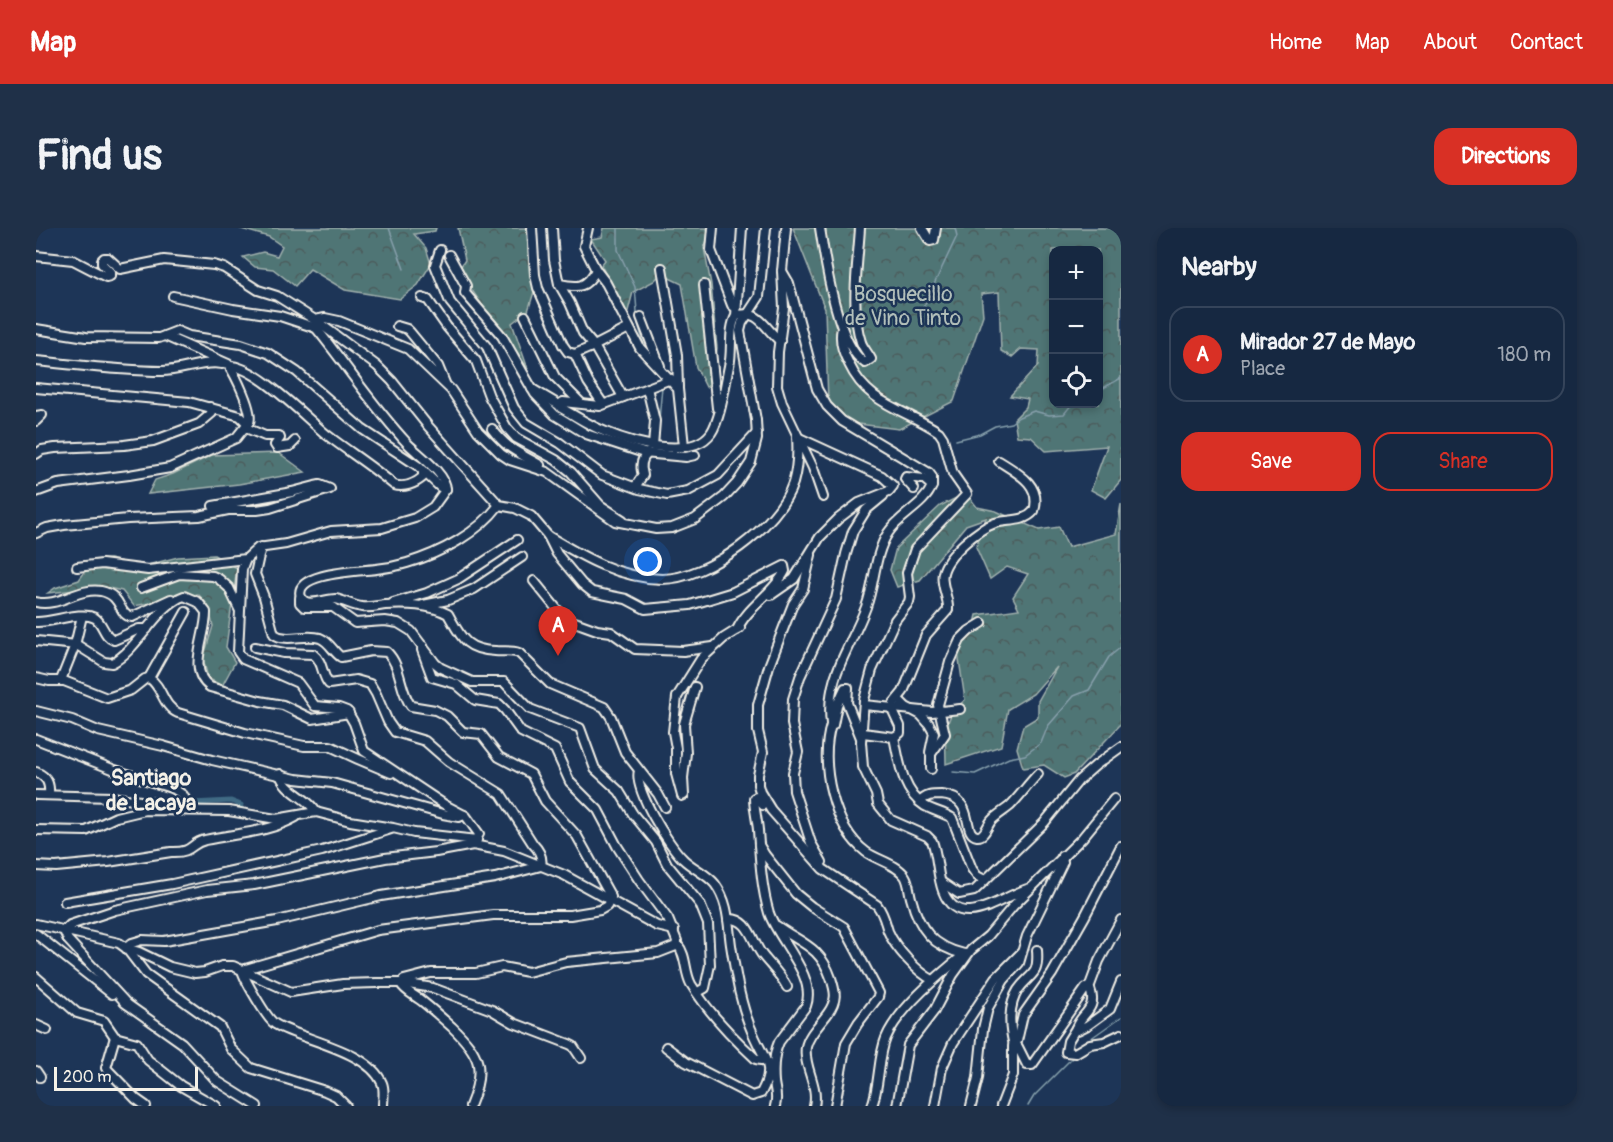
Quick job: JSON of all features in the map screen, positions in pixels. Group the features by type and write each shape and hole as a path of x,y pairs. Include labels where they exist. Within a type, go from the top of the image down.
{"street":[{"path":"532,228 538,288 568,352 575,354 629,328"},
{"path":"552,228 554,260 559,284 583,333 594,346 623,397"},
{"path":"588,228 584,246 596,270 606,283 640,348 678,389"},
{"path":"713,228 711,250 728,297 736,312"},
{"path":"531,388 561,408 607,432 653,446 693,446 704,441 715,426 730,362 742,228"},
{"path":"492,429 511,450 536,463 615,521 667,529 695,519 723,497 743,475 753,457 757,433 756,420 740,332 742,323 757,302 760,290 766,228"},
{"path":"786,228 782,271 784,308 776,380 778,392 813,468 823,497"},
{"path":"820,228 825,261 842,328 852,351 862,362 868,362 870,357 862,345 858,329 856,304 860,228"},
{"path":"922,228 930,241 934,240 936,228"},
{"path":"440,250 435,265 450,302 487,347 507,396 521,417 602,475 667,495 688,491 718,475 757,433"},
{"path":"449,255 466,286 465,293 502,336 531,388 555,415 586,434 648,453 687,457 695,454"},
{"path":"36,256 73,260 105,277 111,272 102,264 104,258 108,258 120,269 164,260 214,265 224,268 264,292 278,296 377,366 499,505 515,508 531,516 548,536 557,554 586,589 598,594 626,600 645,609 690,605 718,598 753,583 783,566 785,571 780,580 737,630"},
{"path":"662,268 677,355 684,446"},
{"path":"559,284 582,286 588,283 596,270"},
{"path":"782,271 789,283 817,389 827,406 842,421 929,473 932,477 932,486 926,496 894,524 886,536 878,557 866,608 834,678 829,705 831,725 828,780 844,825 865,851 899,870 905,876 916,914 931,938 946,949 968,952"},
{"path":"704,285 718,415"},
{"path":"64,931 74,923 107,912 199,891 255,885 385,858 436,852 475,842 479,837 464,815 445,805 364,751 349,713 339,708 315,706 298,683 243,659 237,648 242,569 250,554 261,548 292,543 331,531 382,528 409,521 433,507 446,489 446,485 379,411 316,324 173,296"},
{"path":"422,297 428,300 476,361 496,410 516,438 556,460 571,472 600,505 630,525"},
{"path":"736,312 748,313 757,318 780,341"},
{"path":"525,316 555,377 580,404"},
{"path":"641,317 662,370"},
{"path":"316,324 325,318 339,321 408,349 445,384 478,431 496,450 510,460 547,472"},
{"path":"397,326 407,329 438,366 445,384"},
{"path":"842,328 844,351 858,381 881,401 939,432 943,438 953,474 967,494 915,549 907,573 909,602 895,620 872,670 864,705 863,767 876,794 878,804 891,820 929,838 933,843 940,882 950,902 959,909 969,912 1031,888"},
{"path":"36,329 86,337 159,338 177,331 189,336 223,340 268,353 297,372 362,429 423,470 440,487 446,489"},
{"path":"36,492 58,484 129,476 170,468 229,442 247,426 251,418 248,406 231,367 225,362 165,336"},
{"path":"575,354 588,382 603,404"},
{"path":"36,361 164,371 219,363 240,367 249,371 286,399 328,436 394,484 400,487 413,484 423,477 423,470"},
{"path":"559,405 562,402 603,404 671,379"},
{"path":"36,388 189,402 240,416 247,426 265,436 279,436 275,445 277,448 290,446 296,441"},
{"path":"647,388 655,421 653,446"},
{"path":"36,454 42,450 55,448 124,445 153,441 199,423 212,414 210,407"},
{"path":"36,416 42,416 36,421"},
{"path":"797,437 882,476 893,486 866,510 853,531 836,599 800,678 793,699 792,724 798,752 793,773 794,791 814,849 831,875"},
{"path":"548,536 606,568 633,575 659,579 674,578 692,572 716,562 746,544 776,513 793,484 798,450 797,437"},
{"path":"635,487 643,475 640,468 643,457 648,453"},
{"path":"831,725 834,724 837,705 846,687 849,690 847,703 855,724 854,736 862,739 894,737 901,730 893,708 894,703 898,699 926,635 948,610 942,578 947,562 987,526 1025,518 1034,511 1035,495 1032,485 999,461"},
{"path":"914,489 905,479 906,477 924,478 932,486"},
{"path":"36,533 64,525 199,516 228,510 265,509 330,489 320,485 213,506"},
{"path":"695,687 684,724 686,753 683,796 675,767 676,748 672,732 675,704 690,674 701,659 737,630 769,597 794,579 824,532 852,507 889,491"},
{"path":"499,505 491,515 460,540 440,550 408,563 325,575 307,582 301,589 300,601 304,607 333,607 355,623 385,621 398,623 408,628 441,668 472,682 504,682 530,709 580,728 595,769 619,791 633,814 656,842 667,864 700,904 708,924 710,965 705,988 698,992"},
{"path":"389,605 427,593 458,579 517,540"},
{"path":"261,548 255,573 274,634 280,637 318,638 327,642 341,657 378,651 387,652 396,667 405,697 411,706 435,710 447,716 464,732 481,734 499,757 531,774 545,801 577,836 611,900"},
{"path":"811,550 803,589 780,637 758,705 758,731 763,752 758,785 773,812 814,859 831,875 877,905 899,949 922,975 933,980"},
{"path":"419,606 448,600 474,589 522,557"},
{"path":"77,567 102,564 148,570 246,559"},
{"path":"141,588 179,574 213,576 229,588 241,609"},
{"path":"534,581 554,606 572,621 597,630 611,632 635,649 683,651 715,647"},
{"path":"36,602 50,603 81,592 97,591 112,594 126,616 132,617 174,598 191,598 205,609 206,620 198,664 203,680 210,687 283,705 312,719 318,720 349,713"},
{"path":"36,641 75,645 84,648 104,662 112,663 122,656 169,606 181,597"},
{"path":"301,597 309,603 334,599 363,607 389,605 429,607 448,614 459,635 470,645 487,651 516,652 550,684 604,707 611,717 622,746 665,807"},
{"path":"36,678 49,681 61,680 107,698 131,690 149,678 186,612"},
{"path":"36,622 82,616 95,618 105,635 114,640 140,629 147,629"},
{"path":"61,680 75,645 82,616"},
{"path":"932,754 945,734 939,711 940,698 952,655 964,636 981,623"},
{"path":"423,646 422,650 432,677 456,684 475,700 499,704 521,732 555,749 570,782 598,810 616,846 668,919 682,951 690,982 729,1033 756,1059 765,1059"},
{"path":"255,647 313,654 320,662 325,679 329,684 356,680 370,684 395,732 425,741 449,762 505,798 538,849 542,860 541,866"},
{"path":"149,678 157,685 169,707 178,713 245,733 304,746 330,746 389,772 396,772"},
{"path":"898,699 910,710 926,719 934,733 931,769"},
{"path":"864,705 910,710 960,709"},
{"path":"36,711 212,760 296,779 345,786 443,814 459,817 464,815"},
{"path":"894,737 909,790 920,802 952,818 972,869 977,876 985,880"},
{"path":"36,739 115,770 174,789 183,794 185,799 183,802 116,817 86,831 36,830"},
{"path":"940,882 955,892 964,894 974,891 1044,823 1079,780 1115,749 1121,747"},
{"path":"639,771 637,779 639,785 658,822 681,857 714,883 725,901 734,962 746,1017 769,1067 768,1078 761,1093 752,1096 686,1062 666,1047"},
{"path":"36,772 46,779 49,795"},
{"path":"280,774 282,780 298,796 314,807 316,812"},
{"path":"920,802 931,795 948,796 958,801 965,810 970,832 979,836 1038,774"},
{"path":"36,795 112,797 156,807 229,811 276,819 287,815 297,816"},
{"path":"773,812 771,813 756,797 753,798 759,863 769,912 802,973 808,1000 776,1049 774,1077 777,1097 775,1106"},
{"path":"872,1106 886,1038 910,1005 933,980 988,936 1031,888 1082,838 1114,799"},
{"path":"36,866 108,862 182,852 202,840 258,832 297,816 316,812 350,821 475,842 504,851 564,874 657,926 674,930"},
{"path":"65,902 179,882 322,851 393,828"},
{"path":"758,844 796,894 844,927 879,993 846,1043 835,1106"},
{"path":"1001,1106 1013,1075 1012,1048 1017,1041 1023,1015 1052,974 1121,846"},
{"path":"971,1106 978,1078 983,1029 988,1008 1004,980 1019,963 1042,903 1063,862 1062,856"},
{"path":"126,948 142,940 164,941 277,921 381,896 495,878 541,866"},
{"path":"242,970 378,930 493,915 570,915 600,910 611,900"},
{"path":"728,919 738,920 753,935 761,954 776,970 787,987"},
{"path":"1121,920 1099,961 1089,988 1092,995 1090,1007 1065,1047 1066,1052 1076,1053 1090,1044 1104,1042 1121,1034"},
{"path":"36,924 119,943 183,971 205,972 222,966 233,966 291,992 343,984 402,983 445,991 492,1010 514,1023 573,1046 581,1058"},
{"path":"775,925 821,956 826,963 835,991 835,1003 806,1046 806,1057 815,1092 814,1106"},
{"path":"64,931 68,940 127,1004"},
{"path":"36,934 92,980 182,1044 223,1085 257,1106"},
{"path":"402,983 407,979 431,973 476,973 502,967 528,972 562,963 658,953 677,944"},
{"path":"126,948 146,974 220,1027 231,1049 251,1068 325,1091 336,1096 346,1106"},
{"path":"1037,950 1035,971 1018,991 1011,1012 1010,1024 1014,1044 1018,1047 1027,1065 1034,1064 1080,995 1086,988 1089,988"},
{"path":"897,1106 908,1045 934,1011 968,952"},
{"path":"935,1106 942,1068 953,1043 996,978 1022,953"},
{"path":"242,970 271,1021 356,1057 373,1071 384,1087 383,1106"},
{"path":"36,977 77,1013 104,1021 115,1037 137,1043 148,1060 181,1086 216,1106"},
{"path":"1076,1028 1082,1029 1107,1012 1121,982"},
{"path":"402,983 405,989 434,1010 476,1054 478,1083 470,1106"},
{"path":"36,1025 48,1030"},
{"path":"115,1037 106,1068 136,1099 146,1106"}],"green space":[{"path":"238,228 436,228 435,231 414,234 426,248 431,264 418,285 400,299 345,290 310,269 295,286 273,269 255,267 243,257 263,252 277,256 282,246 269,237"},
{"path":"458,228 528,228 528,252 534,292 528,311 512,323 528,369 459,269 465,260"},
{"path":"604,228 707,228 709,235 704,248 711,284 717,348 713,383 706,387 696,367 682,284 661,274 654,281 633,292 627,315 601,265 605,260 591,239 602,237"},
{"name":"Bosquecillo de Vino Tinto","path":"793,228 1121,228 1121,480 1106,498 1091,490 1107,446 1046,451 1031,437 1017,436 1014,419 1026,407 1028,399 1010,396 1038,366 1039,350 1021,349 1012,357 1001,351 999,292 981,294 983,315 954,401 899,429 850,423 828,403 825,309"},
{"path":"279,453 305,472 239,484 148,494 155,480 212,455"},
{"path":"966,493 977,507 996,511 1039,530 1059,527 1068,547 1116,534 1121,504 1121,724 1074,774 1064,778 1044,765 1023,768 1017,748 1023,726 1038,717 1038,701 1057,667 1033,694 1008,709 1001,746 946,764 948,721 957,707 965,700 956,639 973,632 977,615 1019,609 1013,597 1028,574 1007,567 990,579 976,547 986,518 966,525 920,580 897,587 890,570 896,548 940,506"},
{"path":"214,555 237,568 226,647 235,662 222,686 208,678 203,659 213,626 208,605 198,594 134,606 122,591 104,587 48,593 55,588 79,580 93,560 110,559 140,567 178,557"}],"waterway":[{"path":"389,228 404,269"},
{"path":"618,228 618,250 635,287 638,324 644,344 649,351"},
{"path":"921,312 957,236 955,228"},
{"path":"1103,388 1121,378"},
{"path":"657,442 662,387"},
{"path":"956,440 980,434 995,426 1011,423 1034,411 1049,415 1064,414 1069,408"},
{"path":"953,772 975,774 1009,758 1025,755 1041,743 1048,726 1074,696 1089,690 1109,657 1121,647"},
{"path":"192,803 231,801 241,805"},
{"path":"1080,1046 1121,1017"},
{"path":"1028,1106 1034,1096 1074,1056"}],"place":[{"name":"Mirador 27 de Mayo","path":"558,656"}],"district":[{"name":"Santiago de Lacaya","path":"151,790"}]}
